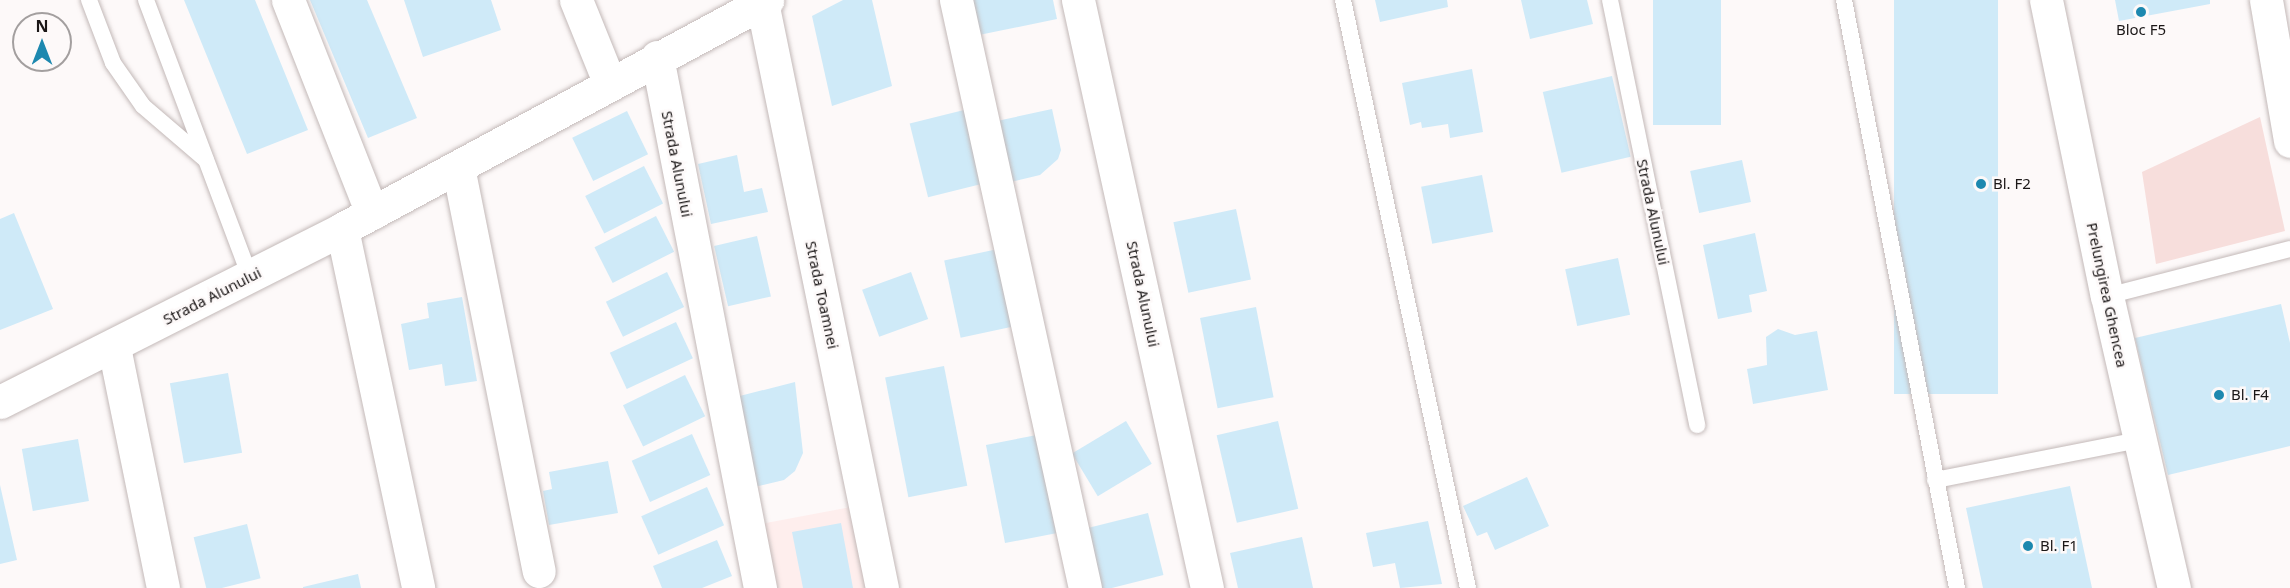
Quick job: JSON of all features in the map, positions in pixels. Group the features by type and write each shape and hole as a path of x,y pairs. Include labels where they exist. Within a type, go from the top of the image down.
{"street":[{"path":"288,0 372,213"},
{"path":"576,0 610,84"},
{"path":"956,0 1085,588"},
{"name":"Strada Alunului","path":"1078,0 1207,588"},
{"name":"Prelungirea Ghencea","path":"2046,0 2107,296 2174,588"},
{"path":"2266,0 2290,141"},
{"name":"Strada Alunului","path":"0,402 114,347 342,229 610,84 748,5"},
{"name":"Strada Toamnei","path":"748,5 882,588"},
{"name":"Strada Alunului","path":"657,57 760,588"},
{"path":"458,167 539,571"},
{"path":"342,229 418,588"},
{"path":"114,347 163,588"}],"lane":[{"path":"89,0 113,63 143,106 206,160"},
{"path":"146,0 250,276"},
{"path":"1343,0 1468,588"},
{"name":"Strada Alunului","path":"1610,0 1697,425"},
{"path":"1844,0 1957,588"},
{"path":"2107,296 2290,249"},
{"path":"1935,480 2139,440"}],"shaded area":[{"path":"2260,117 2285,231 2156,264 2142,172"},
{"path":"851,507 867,588 772,588 760,524"}],"building":[{"path":"184,0 255,0 308,130 247,154"},
{"path":"310,0 367,0 417,118 368,138"},
{"path":"404,0 491,0 501,30 423,57"},
{"path":"843,0 872,0 892,86 832,106 812,16"},
{"path":"967,0 1053,0 1057,19 974,36"},
{"path":"1375,0 1447,0 1448,7 1380,22"},
{"path":"1521,0 1587,0 1593,24 1530,39"},
{"path":"1653,0 1721,0 1721,125 1653,125"},
{"name":"Bl. F2","path":"1894,0 1998,0 1998,394 1894,394"},
{"name":"Bloc F5","path":"2115,0 2210,0 2210,4 2119,21"},
{"path":"1472,69 1483,132 1450,138 1448,124 1422,128 1421,122 1410,125 1402,83"},
{"path":"1612,76 1631,157 1561,173 1543,92"},
{"path":"1052,109 1061,150 1058,159 1040,175 1011,182 997,121"},
{"path":"964,110 982,184 928,197 910,124"},
{"path":"627,111 648,154 593,181 572,138"},
{"path":"737,155 744,192 762,188 768,212 711,224 698,164"},
{"path":"1742,160 1751,202 1699,213 1690,171"},
{"path":"644,166 663,203 604,233 585,196"},
{"path":"1482,175 1493,232 1432,244 1421,187"},
{"path":"1236,209 1251,279 1188,293 1173,222"},
{"path":"14,213 53,309 0,330 0,219"},
{"path":"656,216 674,252 613,283 595,247"},
{"path":"1755,233 1767,291 1749,295 1752,312 1718,319 1703,245"},
{"path":"757,236 771,296 728,306 714,246"},
{"path":"998,249 1014,326 961,338 944,260"},
{"path":"1618,258 1630,315 1577,326 1565,269"},
{"path":"667,272 684,307 623,337 606,302"},
{"path":"911,272 928,319 879,337 862,290"},
{"path":"462,297 477,381 445,386 442,364 409,370 401,324 429,318 427,303"},
{"name":"Bl. F4","path":"2281,304 2290,343 2290,446 2168,475 2135,338"},
{"path":"1256,307 1274,397 1218,408 1200,318"},
{"path":"676,322 693,358 627,389 610,353"},
{"path":"1778,329 1795,335 1817,331 1828,390 1753,404 1747,369 1767,365 1766,337"},
{"path":"944,366 967,486 908,497 885,377"},
{"path":"228,373 242,453 184,463 170,383"},
{"path":"685,375 705,416 643,447 623,405"},
{"path":"795,382 803,453 795,471 784,480 750,488 732,398"},
{"path":"1126,421 1152,464 1098,496 1072,453"},
{"path":"1278,421 1298,509 1237,523 1217,435"},
{"path":"692,434 710,475 650,502 632,461"},
{"path":"1037,435 1056,533 1005,543 986,445"},
{"path":"78,439 89,501 33,511 22,449"},
{"path":"608,461 618,513 549,525 543,491 552,489 549,472"},
{"path":"1527,477 1549,526 1495,550 1487,532 1477,536 1463,506"},
{"path":"0,485 17,560 0,564"},
{"name":"Bl. F1","path":"2070,486 2092,588 1983,588 1966,508"},
{"path":"707,487 724,525 658,555 641,516"},
{"path":"1148,513 1163,575 1112,588 1100,588 1085,529"},
{"path":"1428,521 1442,584 1400,588 1395,563 1373,567 1366,533"},
{"path":"841,523 853,588 803,588 792,532"},
{"path":"247,524 261,578 222,588 206,588 194,537"},
{"path":"1302,537 1313,588 1238,588 1230,553"},
{"path":"717,540 732,576 702,588 662,588 653,566"},
{"path":"358,574 361,588 303,588 303,587"}],"place":[{"name":"Bloc F5","path":"2141,12"},
{"name":"Bl. F2","path":"1981,184"},
{"name":"Bl. F4","path":"2219,395"},
{"name":"Bl. F1","path":"2028,546"}]}
